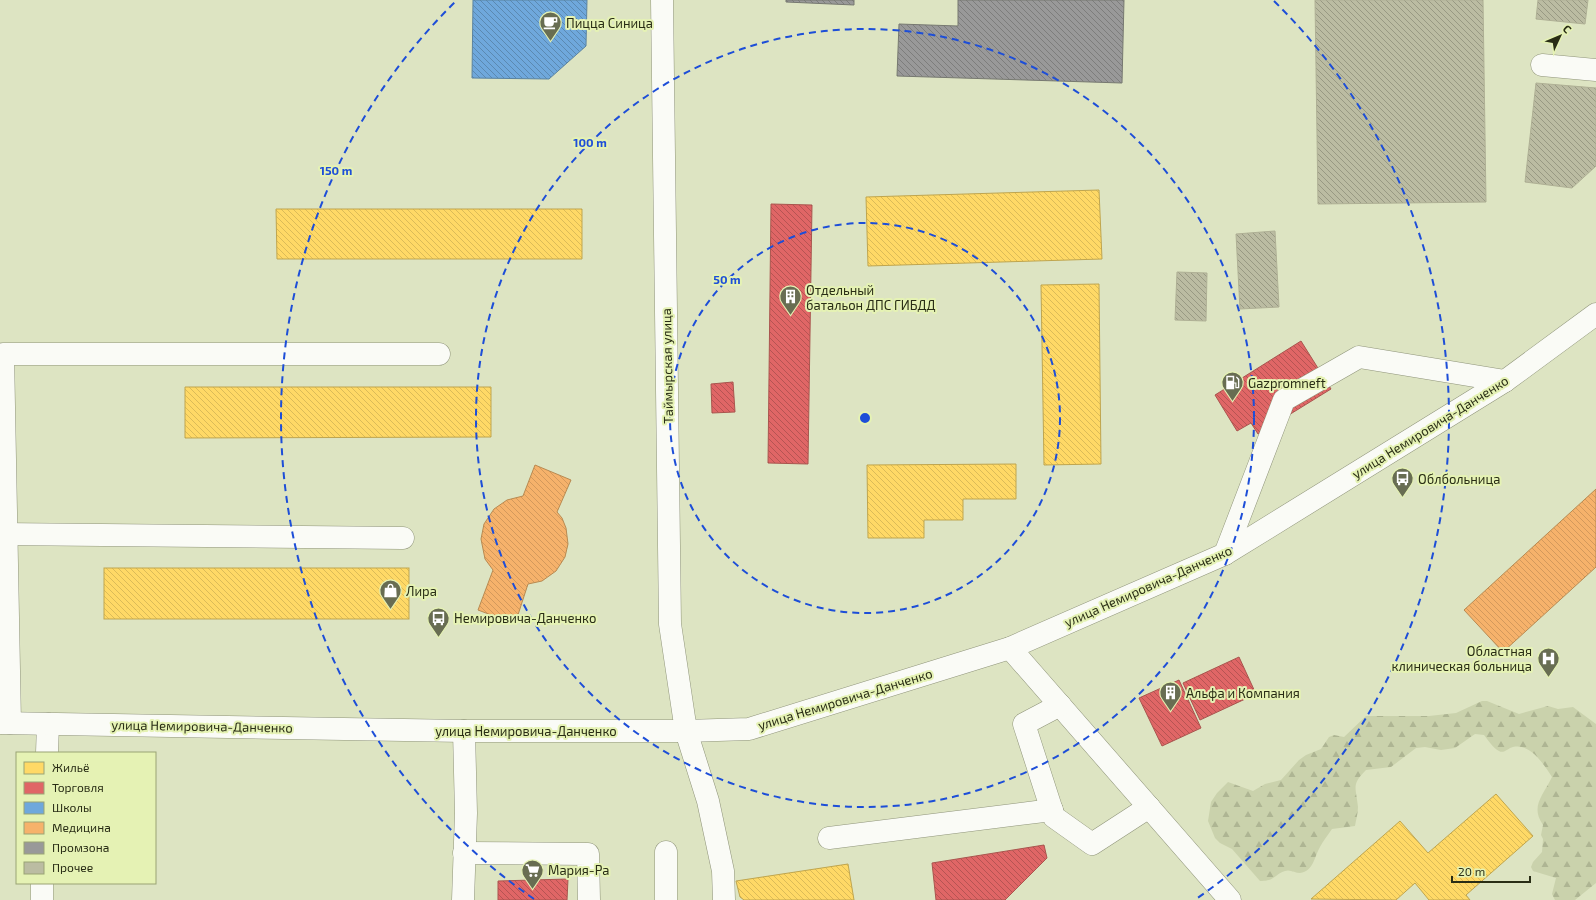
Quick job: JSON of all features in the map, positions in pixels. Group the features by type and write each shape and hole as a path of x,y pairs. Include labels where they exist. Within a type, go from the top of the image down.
{"main road":[{"name":"Таймырская улица","path":"662,0 670,624 686,731 708,801 723,871 724,900"},
{"path":"1542,65 1596,70"},
{"name":"улица Немировича-Данченко","path":"5,723 464,731 686,731 749,729 1010,648 1225,554 1505,381 1596,314"},
{"path":"5,723 3,354 439,354"},
{"path":"1225,554 1284,400 1359,357 1505,381"},
{"path":"3,534 403,538"},
{"path":"1010,648 1230,900"},
{"path":"1060,705 1024,724 1054,817 1092,844 1149,807"},
{"path":"46,752 48,724"},
{"path":"463,900 466,812 464,731"},
{"path":"829,838 1052,810"},
{"path":"666,852 666,900"},
{"path":"464,853 588,854 589,900"},
{"path":"42,884 42,900"}],"green space":[{"path":"1482,701 1487,701 1519,714 1548,706 1558,709 1573,707 1596,724 1596,883 1575,900 1555,900 1552,894 1556,878 1533,871 1531,867 1533,862 1542,852 1543,839 1541,835 1543,825 1539,818 1538,806 1539,801 1552,777 1541,761 1526,748 1513,747 1501,752 1493,746 1484,735 1475,734 1455,748 1441,750 1425,747 1416,748 1391,767 1366,770 1356,783 1358,807 1355,826 1332,829 1321,845 1311,867 1305,872 1300,873 1287,871 1272,879 1260,881 1232,849 1220,843 1215,838 1208,821 1211,802 1217,793 1228,782 1253,791 1265,784 1281,780 1299,760 1306,755 1321,749 1329,737 1334,735 1344,737 1366,716 1429,716 1456,713"}],"building: Жильё":[{"path":"1099,190 1102,259 868,266 866,197"},
{"path":"276,209 582,209 582,259 277,259"},
{"path":"1099,284 1101,464 1044,465 1041,285"},
{"path":"185,387 491,387 491,437 185,438"},
{"path":"1016,464 1016,499 963,499 963,520 924,520 924,538 868,538 867,465"},
{"path":"104,568 409,568 409,619 104,619"},
{"path":"1496,794 1533,836 1466,895 1470,900 1429,900 1415,883 1396,900 1311,899 1400,821 1428,853"},
{"path":"848,864 854,900 744,900 740,897 736,881"}],"building: Торговля":[{"name":"Отдельный батальон ДПС ГИБДД","path":"771,204 812,205 808,464 768,463"},
{"path":"1301,341 1331,389 1258,434 1251,423 1237,431 1215,395"},
{"path":"733,382 735,412 712,413 711,384"},
{"path":"1239,657 1256,694 1200,720 1183,683"},
{"name":"Альфа и Компания","path":"1179,680 1201,728 1162,746 1139,698"},
{"path":"1044,845 1047,858 1005,900 936,900 932,863"},
{"name":"Мария-Ра","path":"568,879 567,900 498,900 498,881"}],"building: Школы":[{"path":"473,0 587,0 586,46 549,79 472,78"}],"building: Медицина":[{"path":"535,465 571,480 557,512 562,518 566,528 568,544 565,557 556,571 542,581 528,584 515,624 478,610 493,570 485,559 481,539 484,524 494,509 507,500 523,496"},
{"path":"1596,489 1596,567 1503,652 1464,610"}],"building: Промзона":[{"path":"786,0 854,0 854,5 786,2"},
{"path":"958,0 1124,0 1122,83 897,76 899,24 958,26"}],"building: Прочее":[{"path":"1315,0 1483,0 1486,202 1318,204"},
{"path":"1538,0 1588,0 1585,24 1536,19"},
{"path":"1536,83 1596,88 1596,166 1572,188 1525,182"},
{"path":"1275,231 1279,307 1240,309 1236,234"},
{"path":"1177,272 1207,273 1206,321 1175,320"}],"place":[{"name":"Пицца Синица","path":"551,42"},
{"name":"Отдельный батальон ДПС ГИБДД","path":"790,316"},
{"name":"Gazpromneft","path":"1232,402"},
{"name":"Облбольница","path":"1402,498"},
{"name":"Лира","path":"390,610"},
{"name":"Немировича-Данченко","path":"439,638"},
{"name":"Областная клиническая больница","path":"1548,678"},
{"name":"Альфа и Компания","path":"1170,712"},
{"name":"Мария-Ра","path":"533,890"}]}
